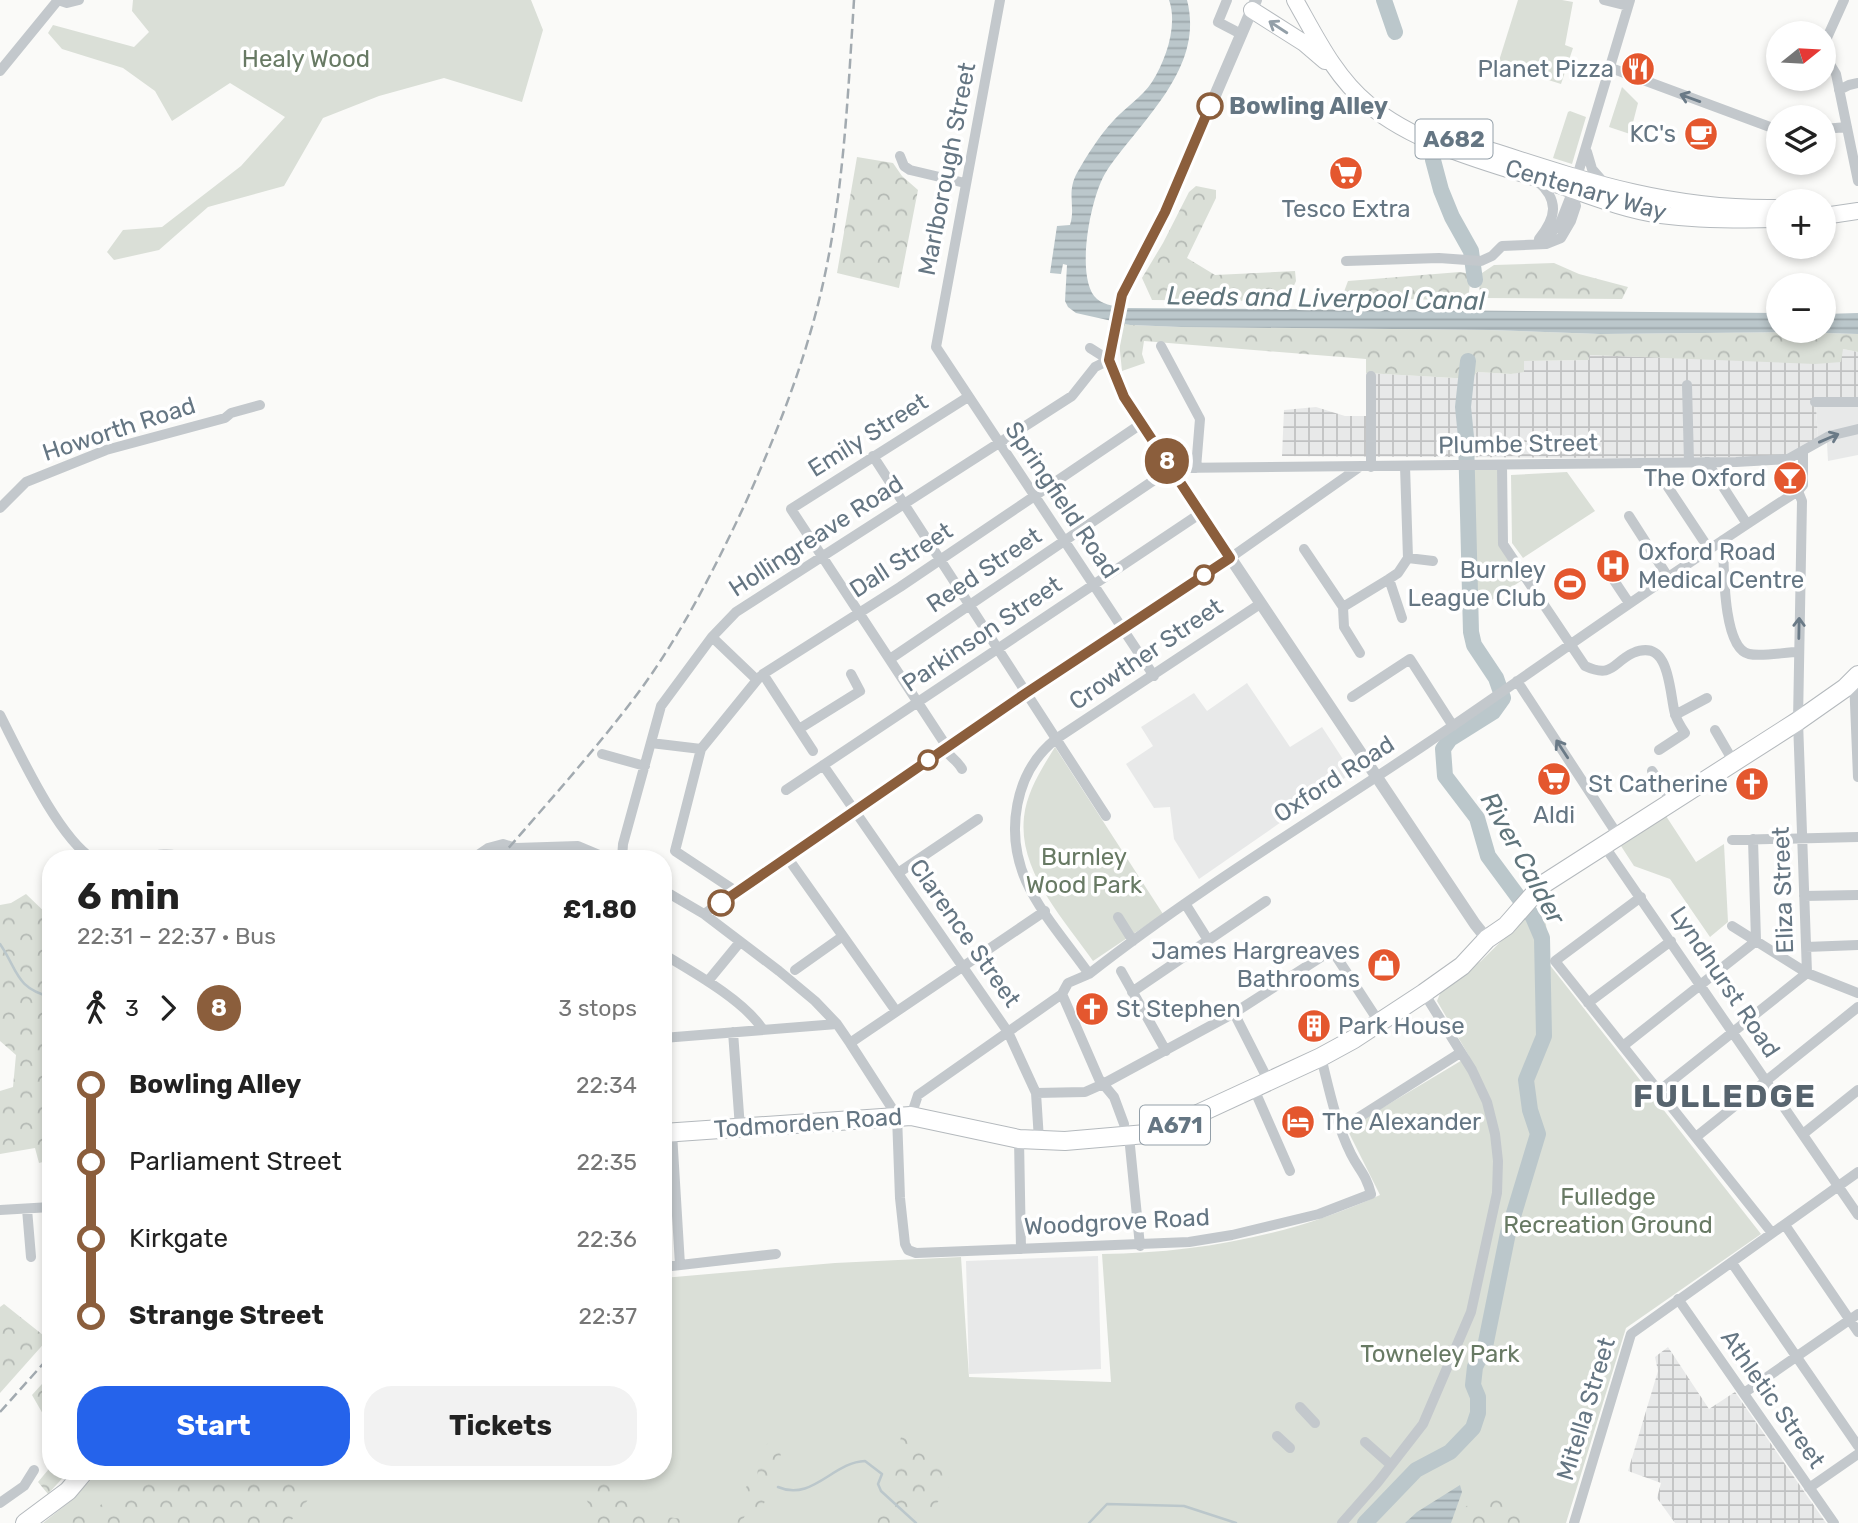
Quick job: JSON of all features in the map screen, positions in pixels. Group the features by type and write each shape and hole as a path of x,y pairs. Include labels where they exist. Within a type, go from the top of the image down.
{"highway":[{"name":"Todmorden Road","path":"672,1133 904,1116 1019,1139 1065,1141 1126,1130 1161,1130 1176,1125 1321,1057 1424,993 1462,966 1487,939 1506,926 1542,885 1798,721 1856,677"},
{"path":"25,1523 68,1491 77,1480"}],"main road":[{"name":"Centenary Way","path":"1295,0 1338,72 1401,128 1427,140 1579,189 1701,206 1766,208"},
{"name":"Centenary Way","path":"1306,0 1362,92 1430,132 1553,171 1579,189"},
{"name":"A682","path":"1254,5 1338,72"},
{"name":"Centenary Way","path":"1604,192 1658,215 1731,220 1766,219"},
{"path":"1836,205 1858,202"},
{"path":"1836,214 1858,211"}],"street":[{"path":"0,71 58,0 67,3 79,0"},
{"name":"Marlborough Street","path":"936,347 1000,0"},
{"path":"1227,0 1218,22 1241,34"},
{"path":"1346,261 1439,258 1464,262 1481,261 1492,256 1502,246 1546,244 1561,237 1571,221 1587,142 1629,3 1604,0"},
{"path":"1844,0 1826,40 1825,56 1836,74 1858,181"},
{"path":"1254,5 1165,212 1122,295 1109,360 1124,397 1141,424 1376,778 1487,939"},
{"path":"1611,68 1766,126"},
{"path":"1839,90 1858,83"},
{"path":"1836,128 1847,127"},
{"path":"1587,142 1587,158 1604,192"},
{"path":"900,156 904,166 910,170 965,183"},
{"path":"1532,176 1547,189 1553,205 1546,230 1535,244"},
{"path":"1535,244 1559,226 1579,189"},
{"path":"1161,346 1200,419 1196,468"},
{"name":"Springfield Road","path":"936,347 1154,676"},
{"path":"1090,348 1109,360"},
{"name":"Hollingreave Road","path":"623,850 661,706 712,637 736,612 1072,396 1095,367 1109,360"},
{"path":"704,914 1026,693 1366,466 1371,376"},
{"path":"1687,385 1689,462"},
{"name":"Emily Street","path":"824,556 791,509 968,397"},
{"path":"1815,402 1858,402"},
{"name":"Howorth Road","path":"0,508 26,482 106,450 225,418 231,413 261,405"},
{"name":"Dall Street","path":"701,749 760,677 1141,424"},
{"name":"Plumbe Street","path":"1172,468 1473,466 1788,459 1803,453 1829,436 1858,429"},
{"name":"Eliza Street","path":"1803,453 1804,479 1802,488 1798,491 1802,501 1798,721 1807,973"},
{"path":"873,456 1106,816"},
{"path":"1707,462 1747,524"},
{"path":"1652,463 1709,549"},
{"path":"1502,465 1503,544 1585,666 1595,671 1617,667 1634,653 1644,651 1654,652 1662,659 1667,671 1675,715 1685,733 1659,750"},
{"path":"1343,607 1398,573 1408,558 1405,466"},
{"name":"Reed Street","path":"890,659 1172,468"},
{"name":"Oxford Road","path":"904,1116 918,1095 1062,994 1068,984 1089,974 1273,844 1376,778 1569,643 1798,491"},
{"name":"Parkinson Street","path":"786,790 1201,513"},
{"path":"1629,516 1668,577"},
{"path":"1723,540 1730,629 1737,647 1748,654 1799,652"},
{"path":"1304,549 1343,607 1344,627 1360,653"},
{"path":"824,556 918,702 948,755 955,758 962,769"},
{"path":"1408,558 1433,561"},
{"path":"1611,576 1629,603"},
{"path":"1389,579 1402,618"},
{"name":"Crowther Street","path":"1089,974 1026,880 1018,853 1015,821 1017,802 1025,777 1044,748 1056,739 1260,604"},
{"path":"712,637 760,677 813,751"},
{"path":"1352,697 1410,659 1453,726"},
{"path":"799,729 860,691 851,674"},
{"path":"1856,677 1858,777"},
{"name":"Lyndhurst Road","path":"1514,684 1598,807 1611,840 1641,897 1858,1215"},
{"path":"1675,715 1707,698"},
{"path":"0,715 59,821 81,850"},
{"path":"1715,730 1733,761"},
{"path":"651,743 701,749 675,851 737,892"},
{"path":"602,754 645,766"},
{"name":"Clarence Street","path":"823,765 1008,1031 1037,1093 1039,1140"},
{"path":"1652,771 1672,802"},
{"path":"898,873 978,819"},
{"path":"1732,840 1858,837"},
{"path":"1753,839 1756,941"},
{"path":"485,850 503,844 516,848 579,846 588,850"},
{"path":"787,857 896,1011"},
{"path":"672,895 704,914 805,993 837,1024 904,1116"},
{"path":"1804,897 1858,895"},
{"path":"1641,897 1555,961 1772,1233"},
{"path":"1132,992 1266,901"},
{"path":"1186,905 1208,940"},
{"path":"850,1043 1045,911"},
{"path":"1118,917 1133,941"},
{"path":"1732,926 1807,973 1858,993"},
{"path":"795,970 843,936"},
{"path":"1588,1003 1671,941"},
{"path":"1623,1046 1756,941"},
{"path":"708,981 740,942"},
{"path":"1806,947 1858,945"},
{"path":"1037,1093 1085,1092 1103,1084 1234,1013 1332,950 1379,1022"},
{"path":"672,959 708,981 756,1020 763,1030"},
{"path":"1121,971 1166,1051"},
{"path":"1659,1091 1807,973"},
{"path":"1342,1523 1423,1424 1471,1312 1497,1194 1498,1161 1490,1113 1472,1070 1424,993"},
{"path":"1062,994 1065,1006 1103,1084 1114,1097 1126,1130 1140,1246"},
{"path":"1696,1137 1858,1007"},
{"path":"1234,1013 1290,1171"},
{"path":"672,1037 837,1024"},
{"path":"733,1032 740,1128"},
{"path":"1321,1057 1342,1128 1460,1053"},
{"path":"1803,1134 1858,1090"},
{"name":"Woodgrove Road","path":"904,1116 900,1198 905,1244 908,1250 916,1253 1189,1242 1232,1235 1319,1214 1371,1194 1366,1176 1352,1156 1342,1128"},
{"path":"1019,1139 1021,1249"},
{"name":"Mitella Street","path":"1574,1523 1631,1334 1858,1172"},
{"path":"672,1177 680,1265"},
{"path":"0,1210 42,1208"},
{"path":"27,1209 32,1257"},
{"path":"1785,1225 1854,1317 1858,1332"},
{"path":"672,1266 776,1254"},
{"path":"1732,1263 1858,1446"},
{"name":"Athletic Street","path":"1678,1299 1834,1523"},
{"path":"1744,1393 1854,1317"},
{"path":"1300,1407 1315,1423"},
{"path":"1277,1436 1290,1448"},
{"path":"1365,1442 1391,1465"},
{"path":"1810,1488 1858,1454"},
{"path":"0,1503 24,1486 34,1470"}],"shaded area":[{"path":"1169,0 1187,0 1190,25 1187,49 1166,93 1106,172 1090,217 1087,274 1090,289 1097,299 1104,303 1127,308 1766,313 1766,332 1600,334 1489,330 1181,327 1130,325 1076,313 1065,301 1067,265 1063,264 1061,274 1050,273 1057,226 1070,225 1074,180 1089,152 1119,115 1144,92 1157,73 1169,42"},
{"path":"1858,313 1858,334 1836,333 1836,314"},
{"path":"1843,349 1858,352 1858,406 1816,406 1818,439 1787,457 1282,456 1284,410 1316,407 1345,416 1366,416 1366,373 1472,379 1477,372 1511,374 1524,371 1524,361 1589,360 1589,355 1825,363"},
{"path":"1816,406 1858,406 1858,455 1828,461 1827,443 1818,439"},
{"path":"1247,683 1290,747 1322,727 1352,773 1199,879 1174,839 1170,807 1154,808 1126,764 1153,746 1141,727 1194,693 1207,711"},
{"path":"1098,1256 1101,1369 969,1374 966,1261"},
{"path":"1668,1347 1709,1409 1735,1392 1826,1523 1675,1523 1657,1498 1661,1483 1628,1471 1658,1371 1655,1357"},
{"path":"1460,1485 1462,1492 1451,1523 1405,1523 1417,1512"}],"green space":[{"name":"Healy Wood","path":"133,0 531,0 543,30 522,102 444,78 379,96 323,118 284,186 208,207 159,250 114,260 107,252 123,230 162,227 241,166 285,117 230,83 172,121 155,91 123,68 62,49 48,33 53,25 134,47 149,32 132,11"},
{"path":"1518,0 1573,2 1565,45 1573,48 1561,84 1498,64"},
{"path":"1622,87 1638,103 1630,134 1609,127"},
{"path":"1570,111 1586,117 1572,164 1553,158"},
{"path":"857,157 893,163 902,176 918,190 899,288 837,273"},
{"path":"1196,186 1216,190 1216,198 1187,258 1215,275 1295,271 1296,281 1287,301 1152,300 1142,278 1189,192"},
{"path":"1554,263 1579,274 1628,287 1622,299 1480,298 1479,275 1494,265"},
{"path":"1460,272 1471,274 1469,292 1472,301 1342,297 1348,281"},
{"path":"1122,322 1130,325 1181,327 1489,330 1600,334 1766,332 1766,343 1836,343 1836,333 1858,334 1858,352 1843,349 1841,362 1815,364 1589,355 1589,360 1524,361 1524,372 1477,372 1472,379 1366,373 1366,359 1144,341 1142,354 1145,363 1122,371 1119,341"},
{"path":"1500,467 1502,545 1524,579 1478,609 1471,468"},
{"path":"1567,472 1595,511 1523,558 1512,543 1511,475"},
{"name":"Burnley Wood Park","path":"1055,747 1163,914 1093,961 1045,894 1028,857 1024,837 1028,798"},
{"path":"1666,816 1696,862 1724,844 1728,922 1710,937 1670,879 1634,866 1621,846"},
{"path":"26,894 42,909 42,1162 39,1163 35,1148 0,1154 0,1091 13,1087 16,1055 0,1041 0,905 11,903"},
{"name":"Towneley Park","path":"1534,909 1546,924 1549,964 1761,1234 1626,1328 1566,1523 43,1523 73,1499 91,1480 672,1480 672,1277 835,1263 961,1257 969,1377 1111,1382 1102,1254 1174,1250 1244,1239 1313,1221 1380,1195 1347,1129 1469,1056 1437,1001 1441,991 1481,961"},
{"path":"4,1304 42,1334 42,1346 0,1393 0,1307"},
{"path":"42,1384 42,1412 32,1395"},
{"path":"902,1429 924,1440 942,1460 952,1473 948,1488 932,1510 921,1512 908,1523 876,1523 894,1483"},
{"path":"778,1440 781,1457 762,1509 748,1512 740,1523 725,1523 746,1487 757,1476 761,1446"},
{"path":"42,1477 42,1480 61,1480 48,1494 38,1482"},
{"path":"158,1480 313,1480 312,1495 289,1523 59,1523"},
{"path":"578,1480 607,1480 637,1509 695,1523 597,1523"},
{"path":"1479,1495 1504,1498 1526,1523 1460,1523 1461,1511"}],"waterway":[{"name":"River Calder","path":"1384,0 1395,32"},
{"name":"River Calder","path":"1433,160 1452,217 1471,251 1475,280"},
{"name":"River Calder","path":"1365,1523 1416,1470 1450,1452 1473,1428 1478,1413 1478,1397 1473,1385 1475,1367 1485,1347 1508,1233 1538,1134 1530,1110 1526,1080 1544,1036 1542,938 1533,917 1488,856 1477,818 1445,776 1443,749 1450,739 1493,712 1503,698 1496,678 1474,645 1471,632 1463,407 1468,361"},
{"path":"0,944 24,983 42,994"},
{"path":"778,1487 790,1490 812,1486 853,1463 865,1461 882,1474 878,1484 881,1491 916,1523"},
{"path":"1089,1523 1107,1504 1184,1506 1236,1523"}],"railway":[{"path":"507,850 600,742 665,654 720,555 769,449 809,337 831,244 844,140 854,0"},
{"path":"0,1412 42,1365"}],"bus line":[{"name":"8","path":"721,903 1026,693 1230,558 1124,397 1109,360 1122,295 1165,212 1210,106"}],"place":[{"name":"Planet Pizza","path":"1638,69"},
{"name":"Bowling Alley","path":"1210,106"},
{"name":"KC's","path":"1701,134"},
{"name":"Tesco Extra","path":"1346,173"},
{"name":"The Oxford","path":"1790,478"},
{"name":"Oxford Road Medical Centre","path":"1613,566"},
{"name":"Burnley League Club","path":"1570,584"},
{"name":"Aldi","path":"1554,779"},
{"name":"St Catherine","path":"1752,784"},
{"name":"James Hargreaves Bathrooms","path":"1384,965"},
{"name":"St Stephen","path":"1092,1009"},
{"name":"Park House","path":"1314,1026"},
{"name":"The Alexander","path":"1298,1122"}],"district":[{"name":"FULLEDGE","path":"1725,1096"}],"water label":[{"name":"Leeds and Liverpool Canal","path":"1326,298"}],"park label":[{"name":"Fulledge Recreation Ground","path":"1608,1211"}]}
